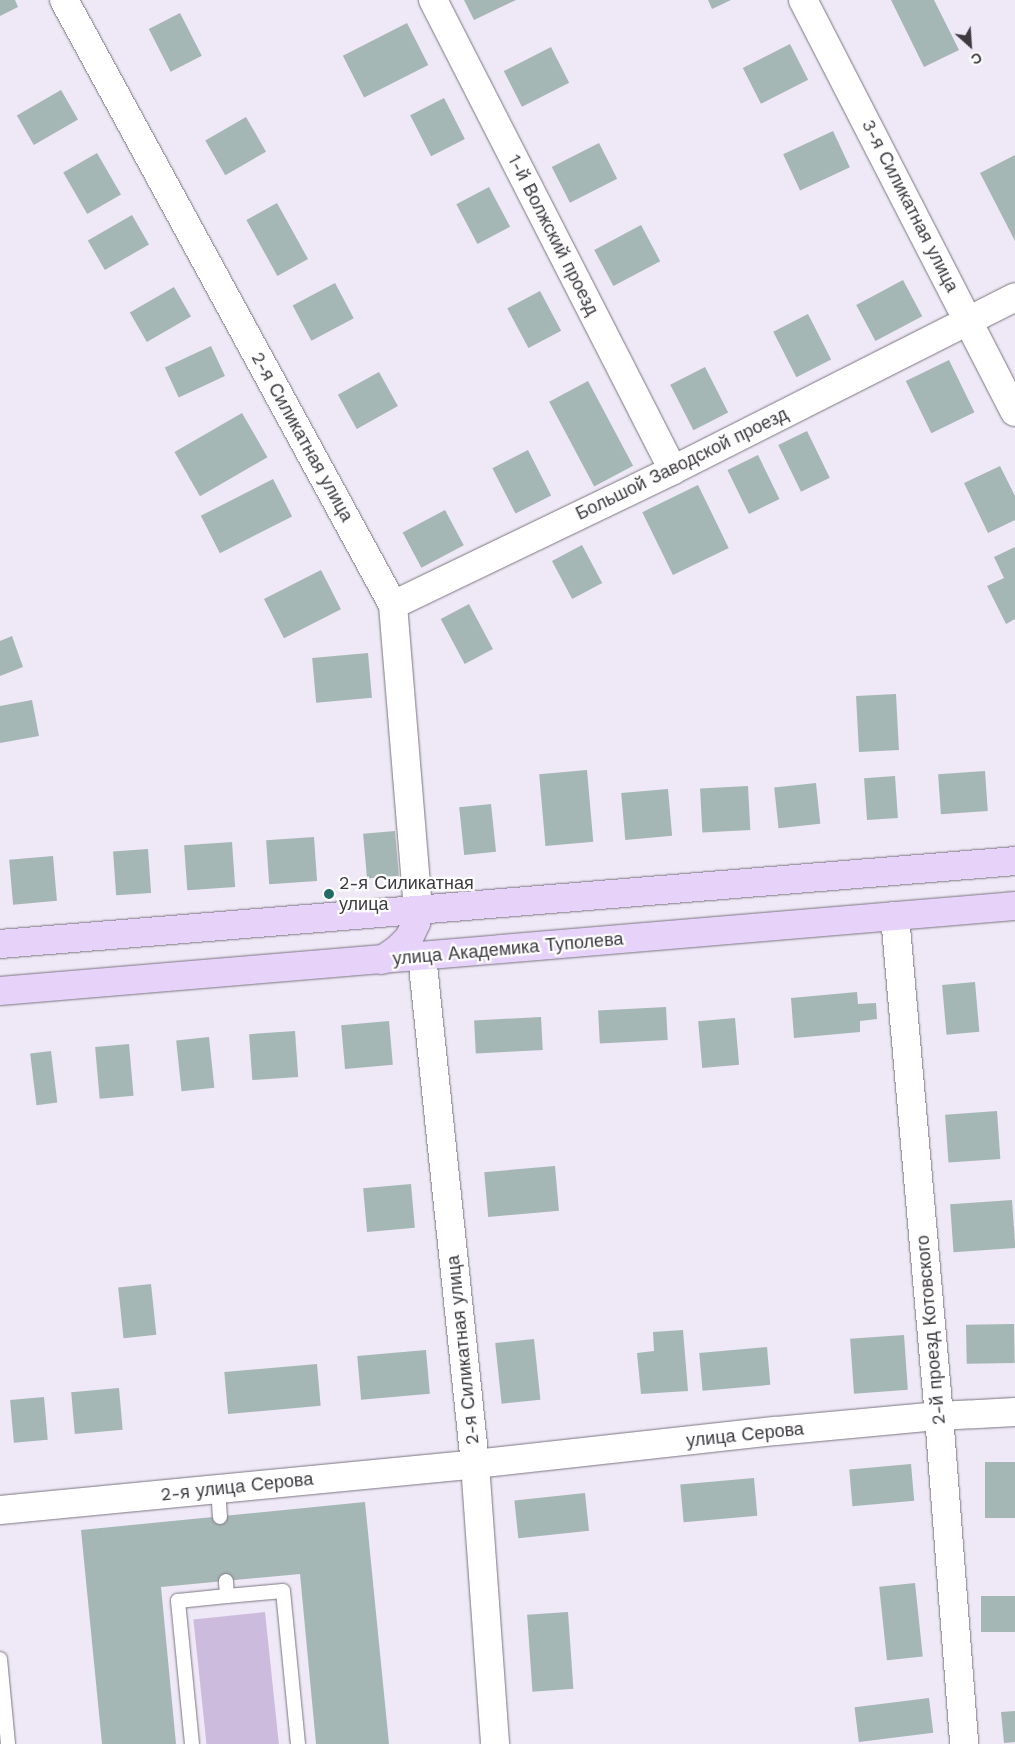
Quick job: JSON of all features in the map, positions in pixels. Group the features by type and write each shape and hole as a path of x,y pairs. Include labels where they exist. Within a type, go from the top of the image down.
{"main road":[{"path":"0,944 1015,861"},
{"name":"улица Академика Туполева","path":"0,992 1015,906"},
{"path":"422,956 425,942 432,929 441,917 453,908"},
{"path":"382,960 397,950 409,938 416,923 418,910"}],"street":[{"name":"2-я Силикатная улица","path":"64,0 393,605 418,910"},
{"name":"1-й Волжский проезд","path":"433,0 673,470"},
{"name":"3-я Силикатная улица","path":"803,0 1015,412"},
{"name":"Большой Заводской проезд","path":"393,605 673,470 1015,297"},
{"name":"2-й проезд Котовского","path":"895,916 964,1744"},
{"name":"2-я Силикатная улица","path":"422,956 475,1464 495,1744"},
{"name":"улица Серова","path":"475,1464 776,1431 938,1416 1015,1412"},
{"name":"2-я улица Серова","path":"0,1510 475,1464"}],"lane":[{"path":"218,1489 220,1517"},
{"path":"226,1581 227,1596"},
{"path":"192,1744 178,1601 283,1590 298,1744"},
{"path":"0,1659 8,1744"}],"shaded area":[{"path":"265,1612 279,1744 206,1744 193,1620"}],"building":[{"path":"0,0 15,0 18,7 0,16"},
{"path":"464,0 516,0 474,20"},
{"path":"708,0 731,0 712,9"},
{"path":"891,0 934,0 959,50 924,67"},
{"path":"180,13 202,56 171,72 149,29"},
{"path":"407,23 428,65 364,98 343,56"},
{"path":"790,44 808,80 761,104 743,68"},
{"path":"551,47 569,83 522,107 504,71"},
{"path":"61,90 78,119 34,145 17,116"},
{"path":"444,98 465,139 431,156 410,115"},
{"path":"246,117 266,152 225,175 205,140"},
{"path":"833,131 850,167 800,190 783,154"},
{"path":"599,143 617,179 570,203 552,167"},
{"path":"97,153 121,195 87,214 63,173"},
{"path":"1015,155 1015,241 980,173"},
{"path":"489,187 510,227 477,244 456,204"},
{"path":"277,203 308,259 277,276 246,220"},
{"path":"132,215 149,244 105,270 88,240"},
{"path":"641,225 660,261 613,286 594,250"},
{"path":"903,280 922,316 875,341 856,305"},
{"path":"335,283 354,318 311,341 293,306"},
{"path":"174,287 191,316 147,342 130,312"},
{"path":"540,291 561,331 528,348 507,308"},
{"path":"808,314 831,359 796,377 773,332"},
{"path":"211,346 225,376 179,397 165,368"},
{"path":"949,360 974,412 931,433 906,381"},
{"path":"705,367 728,412 693,430 670,385"},
{"path":"379,372 398,406 357,429 338,395"},
{"path":"588,381 633,466 594,486 549,402"},
{"path":"242,413 268,457 200,496 174,452"},
{"path":"807,431 830,478 801,492 778,445"},
{"path":"528,450 551,495 516,514 492,468"},
{"path":"758,455 779,499 749,514 727,470"},
{"path":"1000,466 1015,496 1015,520 988,533 964,483"},
{"path":"273,479 292,516 220,553 201,516"},
{"path":"698,485 729,548 673,575 642,512"},
{"path":"445,510 464,545 421,568 403,533"},
{"path":"582,545 602,583 572,599 552,561"},
{"path":"1015,547 1015,619 1006,624 987,586 1004,578 994,557"},
{"path":"321,570 341,609 284,638 264,599"},
{"path":"469,604 493,649 465,664 441,619"},
{"path":"12,636 23,667 0,676 0,641"},
{"path":"368,653 372,698 316,703 312,658"},
{"path":"896,694 899,750 859,752 856,696"},
{"path":"32,700 39,736 0,743 0,706"},
{"path":"587,770 593,842 545,846 539,774"},
{"path":"985,771 988,811 941,814 938,774"},
{"path":"895,776 898,818 867,820 864,778"},
{"path":"816,783 820,824 779,828 774,787"},
{"path":"748,786 750,830 702,832 700,789"},
{"path":"668,789 672,836 625,840 621,793"},
{"path":"491,804 496,852 464,855 459,807"},
{"path":"395,831 399,876 367,879 363,834"},
{"path":"314,837 317,881 269,884 266,840"},
{"path":"232,842 235,887 187,890 184,845"},
{"path":"148,849 151,893 116,895 113,851"},
{"path":"53,856 57,901 13,905 9,860"},
{"path":"975,982 979,1032 946,1035 942,985"},
{"path":"857,992 858,1004 876,1003 877,1019 860,1021 860,1032 794,1038 791,998"},
{"path":"666,1007 668,1040 600,1044 598,1011"},
{"path":"541,1017 543,1050 476,1053 474,1021"},
{"path":"735,1018 739,1065 702,1068 698,1021"},
{"path":"389,1021 393,1065 345,1069 341,1025"},
{"path":"295,1031 298,1077 252,1080 249,1034"},
{"path":"209,1037 214,1088 182,1091 176,1040"},
{"path":"129,1044 134,1096 100,1099 95,1047"},
{"path":"51,1051 57,1103 36,1105 30,1054"},
{"path":"997,1111 1000,1159 948,1163 945,1115"},
{"path":"555,1166 559,1211 488,1217 484,1172"},
{"path":"411,1184 415,1228 367,1232 363,1188"},
{"path":"1012,1200 1015,1248 953,1252 950,1204"},
{"path":"151,1284 156,1335 124,1338 118,1287"},
{"path":"1014,1324 1015,1363 967,1364 966,1325"},
{"path":"683,1330 688,1391 641,1394 637,1353 654,1351 653,1332"},
{"path":"904,1335 908,1390 854,1394 850,1339"},
{"path":"534,1339 540,1400 502,1404 495,1343"},
{"path":"767,1347 770,1385 703,1391 699,1353"},
{"path":"426,1350 430,1394 361,1400 357,1356"},
{"path":"317,1364 321,1406 228,1414 224,1372"},
{"path":"119,1388 123,1430 75,1434 71,1392"},
{"path":"44,1397 48,1440 14,1443 10,1400"},
{"path":"985,1462 1015,1462 1015,1518 985,1518"},
{"path":"911,1464 914,1501 852,1506 849,1469"},
{"path":"754,1478 757,1516 684,1522 680,1484"},
{"path":"585,1493 589,1531 518,1538 514,1500"},
{"path":"365,1502 389,1744 316,1744 300,1574 161,1587 176,1744 102,1744 81,1530"},
{"path":"915,1583 923,1657 887,1660 879,1587"},
{"path":"981,1596 1015,1596 1015,1632 981,1632"},
{"path":"568,1612 573,1689 532,1692 527,1615"},
{"path":"929,1698 933,1733 859,1742 855,1707"},
{"path":"1015,1711 1015,1742 1004,1743 1001,1712"}],"place":[{"name":"2-я Силикатная улица","path":"329,894"}]}
